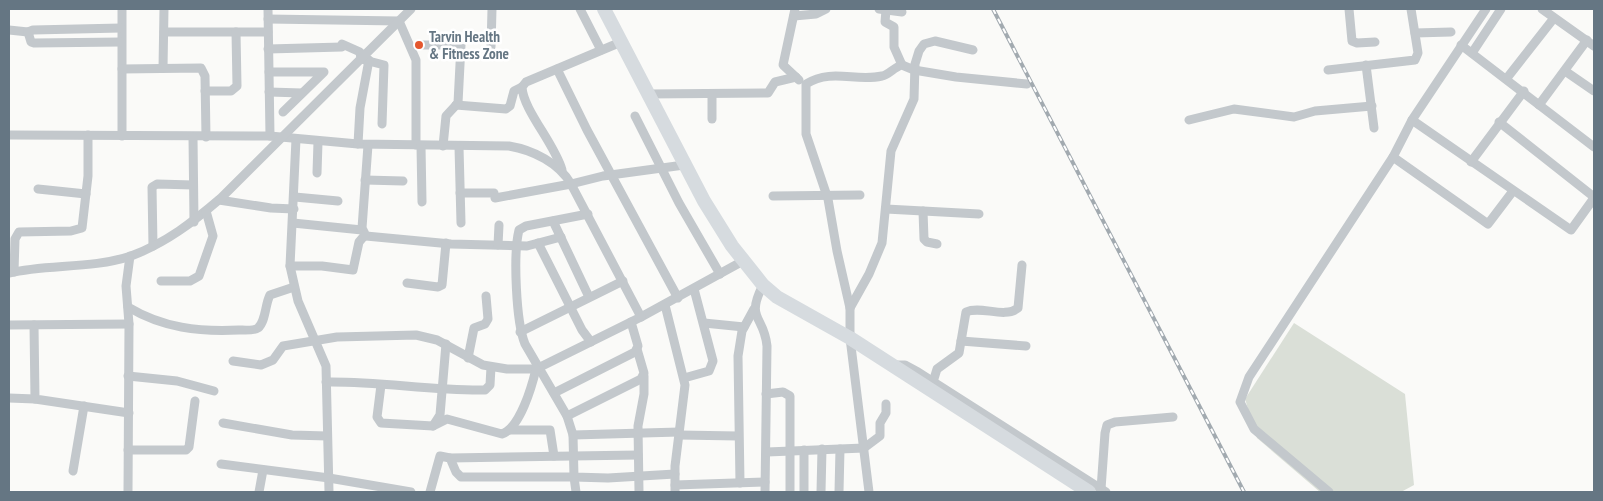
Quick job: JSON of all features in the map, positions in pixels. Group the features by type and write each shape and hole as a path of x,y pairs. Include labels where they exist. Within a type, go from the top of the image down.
{"highway":[{"path":"604,9 684,165 742,261 763,285 790,305 850,338 906,375 1099,491"}],"street":[{"path":"122,9 122,136"},
{"path":"163,68 164,9"},
{"path":"268,9 270,136"},
{"path":"88,135 83,224 79,230 22,231 16,235 11,272 130,256 154,246 194,222 365,59 411,9"},
{"path":"491,47 492,9"},
{"path":"580,9 601,50"},
{"path":"826,9 816,14 794,13 783,65 805,86 806,134 826,195 850,308 850,338 869,492"},
{"path":"902,12 882,9 886,23 894,28 894,47 902,65 914,70 965,78 1027,84"},
{"path":"1349,9 1352,41 1356,43 1375,42"},
{"path":"1328,70 1415,60 1418,53 1411,9"},
{"path":"1329,492 1254,429 1240,402 1249,377 1393,157 1412,120 1486,9"},
{"path":"1472,53 1501,9"},
{"path":"1539,105 1565,71 1590,43 1542,9"},
{"path":"268,18 399,21"},
{"path":"1507,78 1554,18"},
{"path":"399,21 416,60 422,202"},
{"path":"9,30 28,32 33,30 121,28"},
{"path":"28,32 29,40 34,43 121,42"},
{"path":"164,32 268,32"},
{"path":"205,91 231,90 237,86 236,32"},
{"path":"1414,33 1452,32"},
{"path":"456,106 506,109 510,106 514,91 522,87 526,82 621,42"},
{"path":"850,308 877,256 884,230 891,151 912,106 914,70 918,51 930,42 942,42 973,50"},
{"path":"422,45 461,45 456,106 446,116 443,146"},
{"path":"1461,45 1507,78 1539,105 1594,146"},
{"path":"268,49 342,46 360,52 365,59 381,63 385,68 382,124"},
{"path":"358,144 365,59"},
{"path":"805,86 807,83 832,75 882,76 902,65"},
{"path":"1366,65 1374,128"},
{"path":"122,69 201,68 204,76 206,137"},
{"path":"557,69 611,175 678,298"},
{"path":"269,72 324,71 282,112"},
{"path":"1565,71 1594,91"},
{"path":"648,94 768,93 776,82 796,77"},
{"path":"522,87 522,92 557,155 562,170 588,214 641,317"},
{"path":"1471,162 1524,91"},
{"path":"269,92 302,93"},
{"path":"712,94 712,119"},
{"path":"1189,120 1234,109 1294,117 1315,111 1372,106"},
{"path":"635,116 661,168 720,274"},
{"path":"1412,120 1570,230 1594,198 1499,122"},
{"path":"9,135 270,136 318,142 368,145 515,147 562,170"},
{"path":"193,137 194,222"},
{"path":"296,139 290,266 294,287 314,340 326,361 329,492"},
{"path":"317,173 318,142"},
{"path":"290,266 333,267 353,270 359,242 364,232 368,145"},
{"path":"459,147 461,223"},
{"path":"1393,157 1488,224 1513,191"},
{"path":"460,193 495,195 571,184 611,175 684,165"},
{"path":"365,180 403,181"},
{"path":"154,246 152,187 157,184 194,185"},
{"path":"38,188 86,194"},
{"path":"773,196 860,195"},
{"path":"294,197 338,201"},
{"path":"219,200 271,208 294,209"},
{"path":"886,209 979,214"},
{"path":"161,281 190,281 199,276 212,236 206,211"},
{"path":"924,211 924,239 927,242 937,244"},
{"path":"576,492 573,435 568,416 538,369 520,332 518,234 521,228 588,214"},
{"path":"553,220 589,297"},
{"path":"293,223 364,232 371,238 446,243 518,246 561,237"},
{"path":"498,245 499,226"},
{"path":"407,283 438,287 442,285 446,243"},
{"path":"538,243 570,307 591,342"},
{"path":"128,492 129,324 127,274 130,256"},
{"path":"233,360 262,365 273,360 283,346 337,337 416,335 446,344 468,358 491,367 538,369 678,298 742,261"},
{"path":"933,382 937,369 958,354 963,316 969,310 1012,312 1018,308 1022,266"},
{"path":"520,332 623,281"},
{"path":"740,483 737,369 740,337 763,285"},
{"path":"128,307 148,318 178,328 220,332 255,329 260,325 270,295 294,287"},
{"path":"684,378 709,371 713,366 713,354 694,289"},
{"path":"468,358 474,328 485,324 488,319 486,296"},
{"path":"666,304 684,378 685,393 679,433 675,489 765,482"},
{"path":"754,309 766,341 767,452 765,492"},
{"path":"631,322 644,376 644,394 638,433 639,492"},
{"path":"704,323 744,327"},
{"path":"34,324 35,399"},
{"path":"9,325 129,324"},
{"path":"961,341 1026,346"},
{"path":"381,385 377,417 380,422 433,426 443,417 446,344"},
{"path":"554,393 637,349"},
{"path":"891,365 905,365 1099,491 1107,425 1173,417"},
{"path":"326,382 360,381 381,385 488,388 491,367"},
{"path":"509,430 528,398 538,369"},
{"path":"128,376 176,381 214,390"},
{"path":"568,416 644,376"},
{"path":"766,394 783,392 790,396 790,492"},
{"path":"9,398 35,399 129,413"},
{"path":"128,450 186,450 195,401"},
{"path":"767,452 864,448 880,436 880,423 886,413 886,404"},
{"path":"73,471 84,406"},
{"path":"443,417 500,434 509,430 550,430 554,456"},
{"path":"223,423 292,435 327,436"},
{"path":"573,435 679,433 738,436"},
{"path":"839,492 840,448"},
{"path":"821,492 822,449"},
{"path":"804,450 804,492"},
{"path":"430,492 438,457 479,459 638,455"},
{"path":"450,458 456,472 461,477 675,474"},
{"path":"221,464 329,478 410,492"},
{"path":"260,492 263,470"}],"shaded area":[{"path":"1294,323 1405,394 1414,485 1401,492 1320,492 1257,438 1245,399"}],"railway":[{"path":"993,9 1244,492"}],"place":[{"name":"Tarvin Health & Fitness Zone","path":"419,45"}]}
